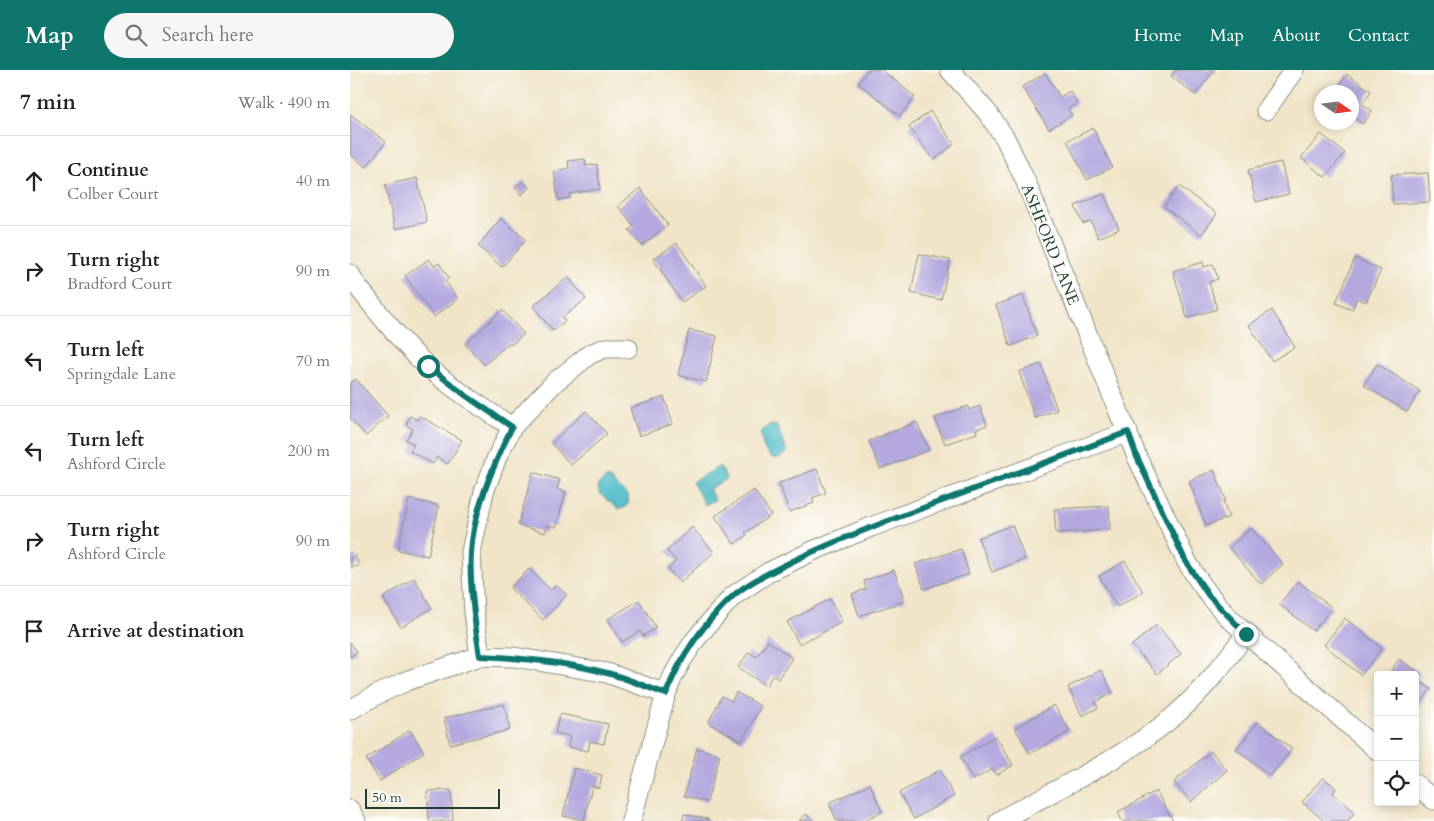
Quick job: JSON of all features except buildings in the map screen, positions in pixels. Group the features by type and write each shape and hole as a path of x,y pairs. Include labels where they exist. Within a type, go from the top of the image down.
{"street":[{"name":"ASHFORD LANE","path":"950,70 986,112 1005,138 1026,182 1137,457 1186,562 1209,596 1246,634 1374,747"},
{"path":"1266,110 1294,70"},
{"path":"350,274 354,282 401,340 428,366 465,395 512,427"},
{"path":"480,656 474,612 470,552 484,492 497,457 512,427 555,382 590,354 605,348 628,348"},
{"path":"631,821 666,694 673,676 710,622 733,596 769,572 815,550 871,527 1128,432"},
{"path":"999,821 1052,791 1093,771 1150,734 1185,706 1227,660 1246,634"},
{"path":"350,710 408,680 480,656 514,657 607,673 666,694"},
{"path":"1419,787 1434,800"},
{"path":"350,810 356,821"}],"water":[{"path":"769,425 777,426 787,452 781,457 772,457 765,450 761,432"},
{"path":"720,466 727,479 709,489 715,500 705,505 692,482"},
{"path":"607,477 627,495 629,502 625,508 618,509 599,493 598,485"}],"route":[{"path":"428,366 465,395 512,427 497,457 484,492 470,552 476,634 480,656 514,657 607,673 666,694 682,660 710,622 733,596 769,572 815,550 871,527 1128,432 1137,457 1186,562 1209,596 1246,634"}]}
